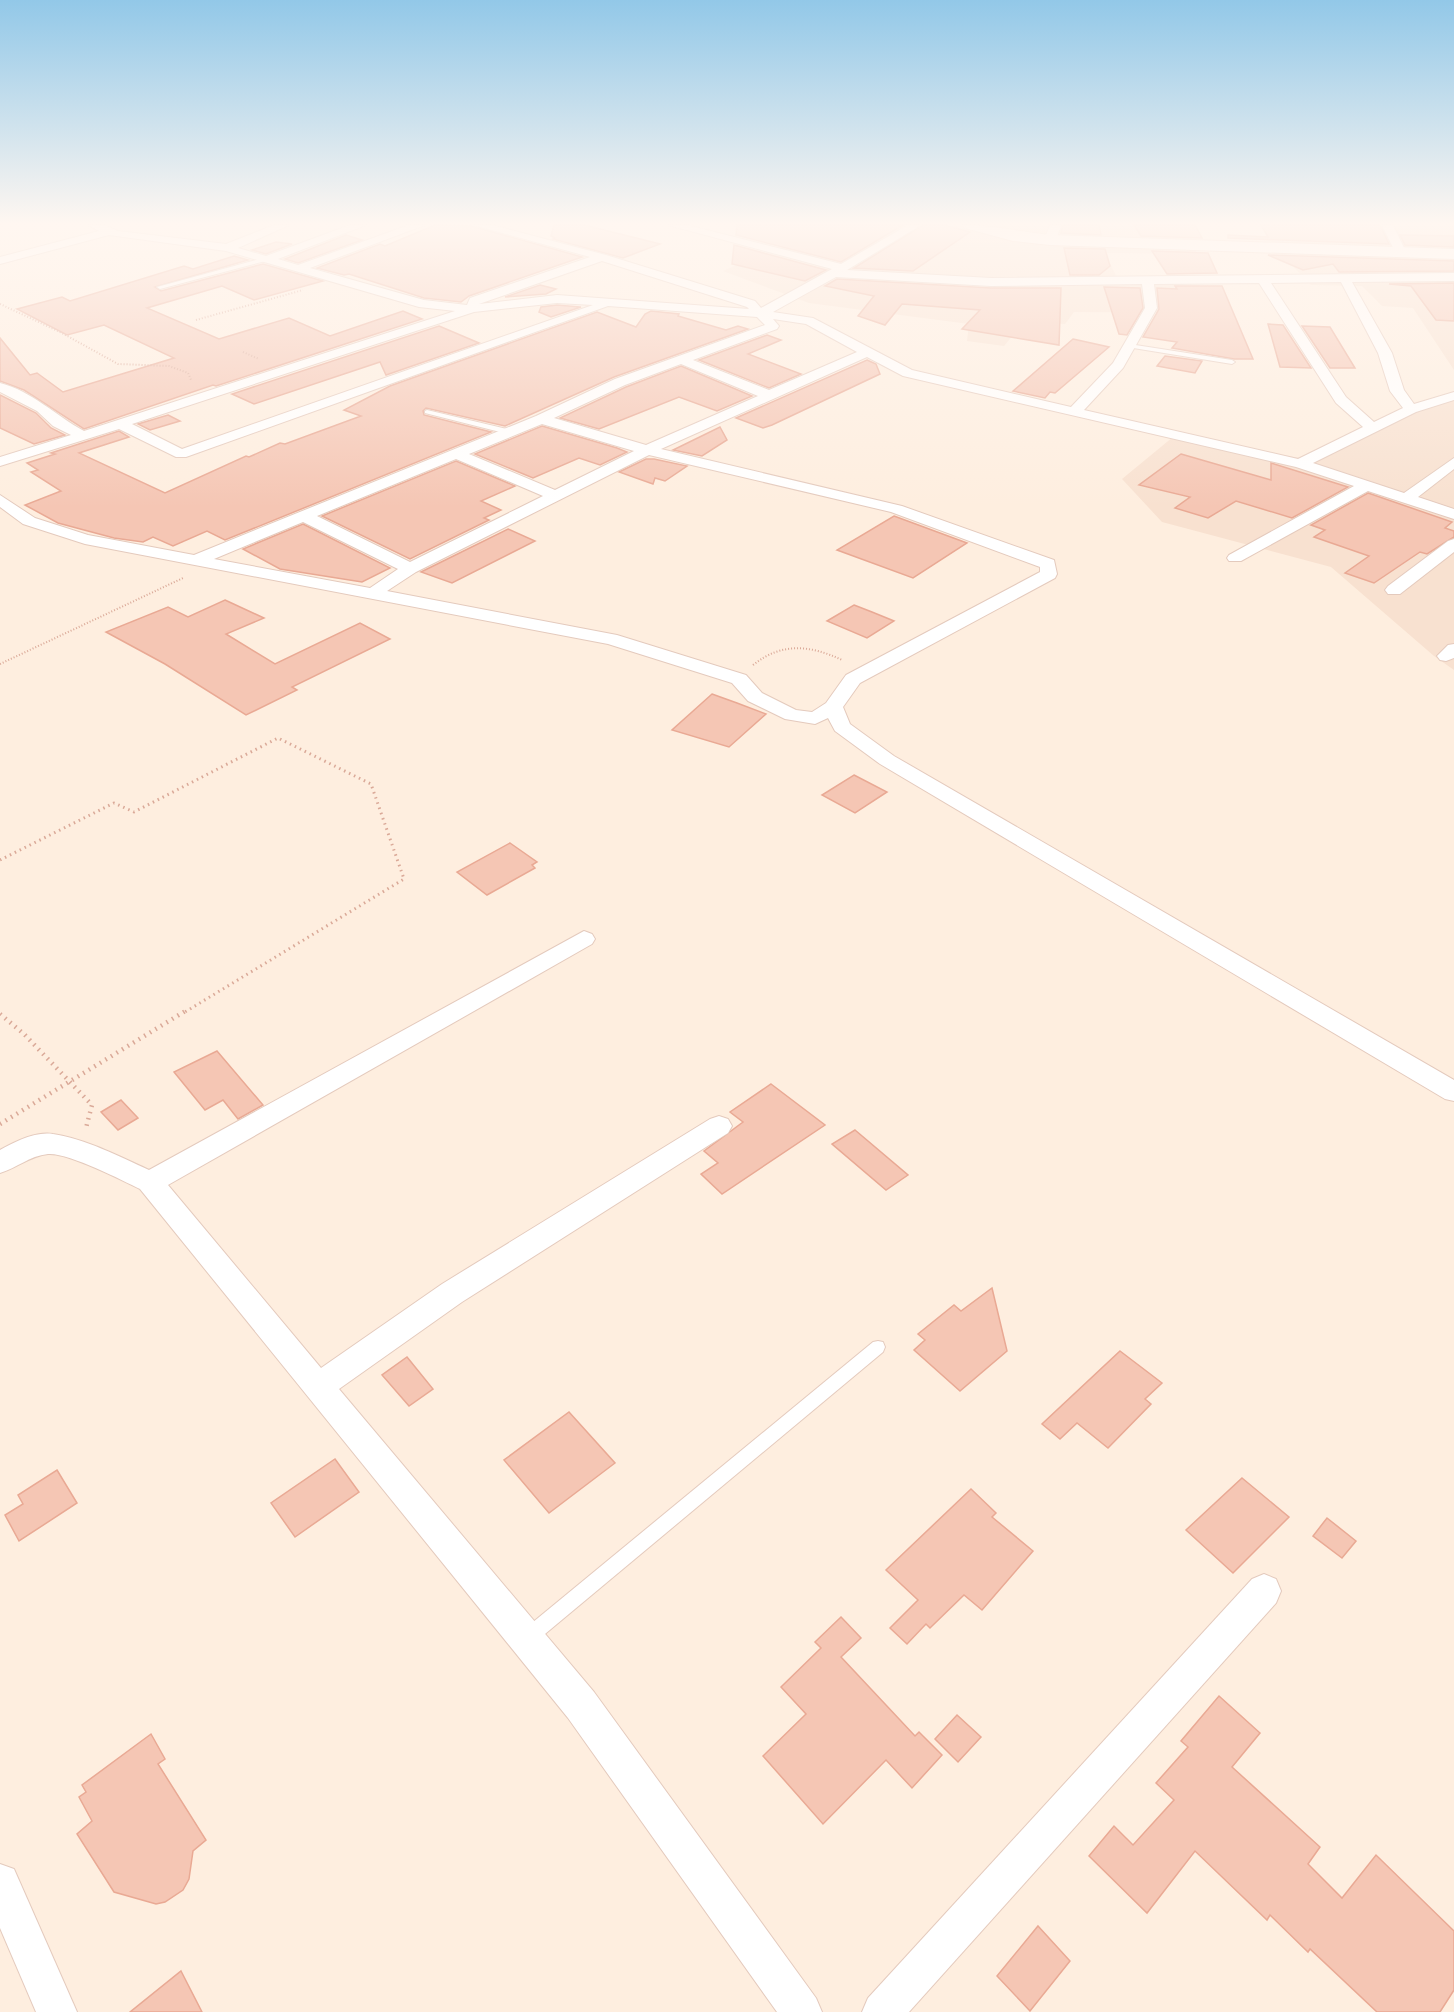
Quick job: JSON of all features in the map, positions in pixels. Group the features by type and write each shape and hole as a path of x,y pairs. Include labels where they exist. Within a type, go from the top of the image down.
{"street":[{"path":"0,462 80,434 215,393 442,319"},
{"path":"118,423 181,454 564,319"},
{"path":"196,560 306,517 541,419 620,382 773,326 765,319"},
{"path":"796,319 809,321 908,373 1300,464 1454,514"},
{"path":"1074,412 1118,365 1145,319"},
{"path":"1289,319 1341,400 1371,428"},
{"path":"1367,319 1385,353 1397,391 1411,409"},
{"path":"372,594 410,568 647,450 867,352"},
{"path":"683,360 771,396"},
{"path":"0,387 42,408 58,423 80,434"},
{"path":"1300,464 1411,409 1454,396"},
{"path":"0,500 29,521 85,539 611,639 739,679 755,697 792,715 815,718 833,707 853,679 1049,574 1048,564 896,509 647,450 541,419"},
{"path":"455,453 556,496"},
{"path":"1406,500 1454,462"},
{"path":"1235,558 1366,486"},
{"path":"306,517 410,568"},
{"path":"1394,590 1454,544"},
{"path":"833,707 842,727 887,760 1454,1092"},
{"path":"150,1182 584,939"},
{"path":"319,1386 452,1293 719,1126"},
{"path":"0,1163 23,1149 51,1143 110,1163 150,1182 581,1705 802,2012"},
{"path":"882,2012 1264,1591"},
{"path":"0,1883 57,2012"}],"lane":[{"path":"1129,345 1232,362"},
{"path":"427,412 508,432"},
{"path":"526,1638 878,1347"}],"path":[{"path":"32,319 118,364 169,366 188,373 189,379 215,393"},
{"path":"196,320 200,319"},
{"path":"0,664 214,564"},
{"path":"739,679 765,653 785,646 820,650 842,659 853,679"},
{"path":"0,860 114,802 134,812 278,738 371,784 404,879 70,1084 0,1124"},
{"path":"0,1014 24,1034 92,1105 84,1126 91,1134"}],"shaded area":[{"path":"930,319 1069,319 1065,324 1024,322 1004,346 967,341 969,324"},
{"path":"1420,319 1454,319 1454,370"},
{"path":"1454,394 1454,670 1434,656 1331,567 1162,522 1122,479 1173,437 1306,459"}],"building":[{"path":"36,319 172,319 219,339 286,319 291,319 330,336 380,319 422,319 216,386 213,385 84,429 24,390 0,381 0,338 30,375 37,373 63,392 174,358 104,325 67,335"},
{"path":"578,319 615,319 636,327 642,319 688,319 726,330 738,326 748,329 614,377 505,426 426,408 423,411 424,415 491,432 225,540 207,531 173,546 153,537 143,542 114,538 58,523 25,505 61,491 31,472 38,470 27,463 119,431 129,437 79,453 165,493 246,456 249,457 280,443 285,444 361,416 344,410 390,386"},
{"path":"867,319 890,319 885,325"},
{"path":"972,319 1060,319 1059,345 962,329"},
{"path":"1114,319 1137,319 1127,335 1119,334"},
{"path":"1153,319 1236,319 1253,359 1234,359 1172,348 1177,342 1143,337"},
{"path":"1435,319 1454,319 1454,321"},
{"path":"1268,324 1283,325 1311,368 1280,367"},
{"path":"439,326 479,343 386,375 380,362 254,404 232,394"},
{"path":"1302,326 1330,327 1355,368 1330,368"},
{"path":"767,335 781,340 748,354 801,374 769,388 699,360"},
{"path":"1073,339 1109,347 1055,393 1050,392 1045,398 1013,391"},
{"path":"1165,356 1202,361 1195,373 1157,366"},
{"path":"867,360 876,364 880,374 772,425 763,428 736,418"},
{"path":"681,366 752,396 717,411 679,397 599,429 560,418 626,387"},
{"path":"0,395 36,413 51,428 65,435 34,444 0,428"},
{"path":"168,415 180,421 150,430 138,424"},
{"path":"542,426 627,452 600,465 579,458 533,478 475,454"},
{"path":"720,427 727,440 702,456 673,450"},
{"path":"1181,454 1271,480 1271,463 1348,487 1292,518 1236,501 1208,518 1175,508 1190,497 1139,485"},
{"path":"646,459 687,466 665,481 655,478 653,484 619,472"},
{"path":"456,461 515,486 481,501 501,510 484,518 489,520 410,559 322,516"},
{"path":"1368,493 1452,522 1445,528 1454,531 1454,537 1427,554 1420,552 1374,583 1345,573 1369,556 1314,537 1325,530 1311,525"},
{"path":"894,516 967,543 913,578 837,550"},
{"path":"303,524 390,568 362,582 280,569 243,549"},
{"path":"508,529 535,541 452,583 421,572"},
{"path":"225,600 264,618 226,634 275,664 360,623 390,639 292,687 297,690 246,715 165,664 106,632 168,607 188,617"},
{"path":"854,605 894,621 867,638 827,621"},
{"path":"712,694 766,714 729,747 672,730"},
{"path":"854,775 887,792 855,813 822,795"},
{"path":"510,843 537,862 532,865 535,868 487,895 457,872"},
{"path":"217,1051 263,1105 238,1119 223,1100 205,1110 174,1072"},
{"path":"771,1084 825,1125 722,1194 701,1174 718,1163 704,1151 743,1122 730,1112"},
{"path":"121,1100 138,1118 118,1130 101,1112"},
{"path":"855,1130 908,1175 886,1190 832,1144"},
{"path":"992,1288 1007,1351 960,1391 914,1350 925,1340 918,1334 954,1305 961,1311"},
{"path":"1120,1351 1162,1383 1145,1399 1151,1404 1108,1448 1077,1423 1060,1439 1042,1424"},
{"path":"407,1357 433,1389 409,1406 382,1375"},
{"path":"569,1412 615,1463 549,1513 504,1460"},
{"path":"335,1459 359,1492 295,1537 271,1503"},
{"path":"57,1470 77,1503 19,1541 5,1515 23,1504 18,1495"},
{"path":"1242,1478 1289,1517 1233,1573 1186,1530"},
{"path":"971,1489 996,1513 992,1517 1033,1551 982,1610 964,1595 930,1628 926,1624 907,1644 890,1628 918,1600 886,1570"},
{"path":"1327,1518 1356,1541 1342,1558 1313,1536"},
{"path":"841,1617 861,1638 841,1657 915,1736 919,1732 942,1755 912,1788 886,1760 823,1824 763,1756 806,1714 781,1687 821,1648 815,1642"},
{"path":"1219,1696 1260,1733 1232,1767 1320,1847 1308,1864 1342,1898 1376,1855 1454,1931 1454,1990 1440,2012 1377,2012 1310,1949 1308,1952 1270,1915 1267,1920 1195,1851 1147,1913 1089,1856 1114,1826 1133,1845 1174,1800 1156,1783 1188,1747 1181,1741"},
{"path":"957,1715 981,1737 958,1762 935,1739"},
{"path":"151,1734 165,1759 158,1764 206,1840 193,1851 189,1879 183,1890 165,1902 156,1904 114,1892 77,1834 92,1821 79,1797 86,1792 82,1785"},
{"path":"1038,1926 1070,1961 1030,2011 997,1976"},
{"path":"181,1971 202,2012 130,2012"}]}
